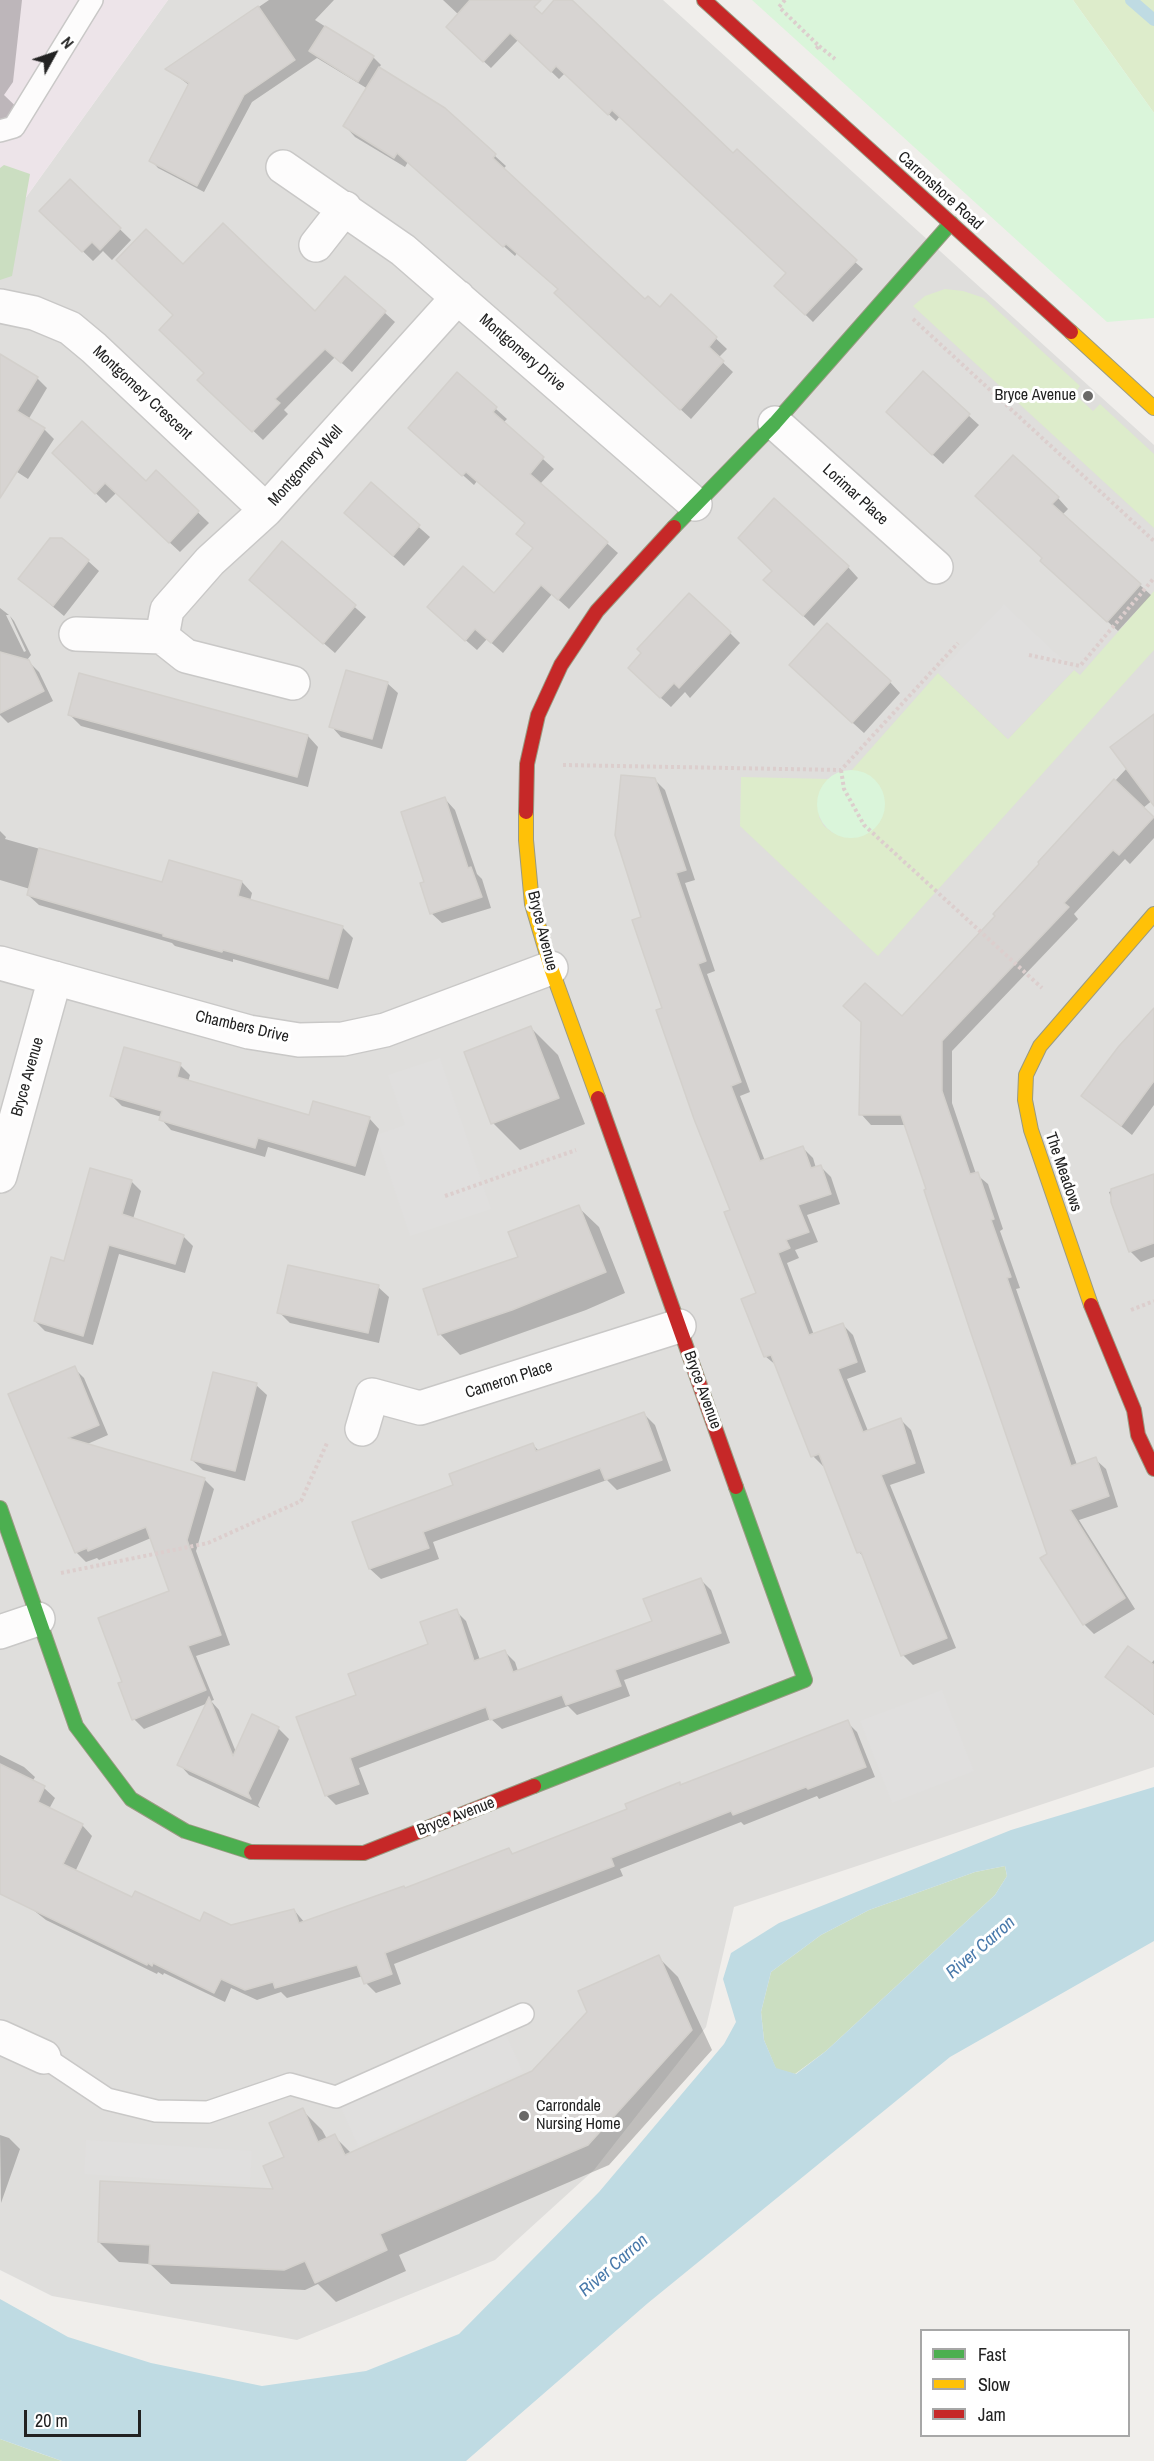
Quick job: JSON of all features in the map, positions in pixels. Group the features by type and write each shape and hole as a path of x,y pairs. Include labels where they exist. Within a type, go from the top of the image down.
{"street":[{"name":"Carronshore Road","path":"704,0 1152,402"},
{"name":"Montgomery Drive","path":"283,167 403,250 695,504"},
{"path":"316,245 345,208"},
{"name":"Bryce Avenue","path":"0,1508 76,1726 131,1799 186,1831 251,1852 364,1853 805,1680 551,969 532,904 526,840 526,764 538,715 561,665 597,611 695,504 775,423 951,223"},
{"name":"Montgomery Well","path":"162,637 167,610 210,561 266,510 458,297"},
{"name":"Montgomery Crescent","path":"0,306 34,313 70,328 266,510"},
{"name":"Lorimar Place","path":"775,423 936,567"},
{"path":"76,634 162,637 186,656 293,683"},
{"name":"The Meadows","path":"1154,914 1040,1046 1026,1075 1025,1100 1031,1130 1097,1323 1134,1410 1138,1435 1154,1469"},
{"name":"Chambers Drive","path":"0,963 249,1032 299,1040 342,1039 385,1030 551,969"},
{"name":"Bryce Avenue","path":"0,1176 55,978"},
{"name":"Cameron Place","path":"362,1429 372,1395 420,1408 679,1326"},
{"path":"0,1632 38,1619"},
{"path":"0,2037 44,2057"}],"lane":[{"path":"0,131 14,127 92,0"},
{"path":"44,2057 107,2099 156,2111 208,2112 290,2084 336,2097 523,2014"}],"path":[{"path":"819,46 835,59"},
{"path":"888,296 1154,541"},
{"path":"1029,655 1080,666 1154,578"},
{"path":"526,764 841,770 958,643"},
{"path":"841,770 844,789 864,825 874,836 1069,1012"},
{"path":"446,1196 611,1137"},
{"path":"25,1581 208,1544 301,1501 326,1443 362,1429"}],"shaded area":[{"path":"0,0 168,0 14,214 0,214"},
{"path":"168,0 663,0 1154,445 1154,1767 734,1907 706,2027 594,2170 495,2260 297,2340 52,2296 0,2270 0,214 14,214"},
{"path":"1004,604 1074,670 1008,739 938,673"},
{"path":"440,1058 491,1209 410,1236 376,1135 405,1125 388,1075"},
{"path":"942,1690 974,1771 892,1803 860,1721"},
{"path":"501,2023 523,2072 358,2146 336,2097"},
{"path":"86,2140 252,2151 250,2185 84,2174"}],"green space":[{"path":"752,0 1073,0 1154,113 1154,318 1107,322"},
{"path":"1073,0 1154,0 1154,113"},
{"path":"4,165 30,174 12,276 0,280 0,168"},
{"path":"945,289 963,291 984,298 1080,386 1074,394 1093,411 1100,404 1154,454 1154,528 913,306 925,296"},
{"path":"1154,591 1154,650 878,956 740,826 741,777 829,779 822,787 819,817 824,826 833,833 862,772 851,771 938,673 1008,739 1074,670 1080,675"},
{"path":"851,770 864,773 875,780 882,791 885,804 882,817 875,828 864,835 851,838 838,835 827,828 820,817 817,804 820,791 827,780 838,773"},
{"path":"1005,1866 1007,1876 995,1895 826,2051 795,2074 776,2069 764,2040 761,2012 771,1972 821,1935 869,1910 975,1872"},
{"path":"0,2439 39,2453 62,2461 0,2461"}],"water":[{"name":"River Carron","path":"1154,1787 1154,1941 950,2057 648,2303 466,2461 62,2461 0,2439 0,2299 68,2337 151,2363 262,2386 366,2371 459,2334 599,2192 724,2044 736,2022 723,1979 731,1953 779,1923 1011,1830","holes":["1005,1866 1007,1876 995,1895 826,2051 796,2074 776,2068 764,2040 761,2012 771,1972 821,1935 869,1910 975,1872"]}],"building":[{"path":"470,0 541,0 534,7 542,14 554,0 572,0 733,153 737,149 857,260 805,315 774,286 786,273 612,110 608,115 556,66 551,72 510,33 483,62 446,27"},
{"path":"258,6 295,60 244,95 197,186 149,161 189,83 165,69"},
{"path":"325,26 374,56 358,82 309,51"},
{"path":"379,67 445,108 496,154 493,158 645,299 648,296 660,307 671,294 717,337 709,347 724,361 680,410 554,293 558,289 506,244 503,247 397,153 394,158 343,126"},
{"path":"70,179 121,228 100,250 92,242 82,252 39,211"},
{"path":"223,223 315,311 345,276 386,311 341,363 325,349 275,399 280,403 252,432 197,380 204,373 159,330 173,315 116,260 146,229 183,264"},
{"path":"0,354 38,377 17,411 45,428 0,498"},
{"path":"923,371 970,414 932,455 886,412"},
{"path":"457,372 497,407 493,412 544,457 530,474 608,542 558,600 541,585 491,643 475,629 465,641 427,607 463,566 494,593 533,548 516,534 525,523 466,472 462,476 408,428"},
{"path":"82,421 146,481 156,470 199,511 169,543 105,483 95,494 52,453"},
{"path":"1013,455 1059,497 1052,504 1141,584 1107,622 1040,561 1042,558 975,496"},
{"path":"371,482 420,525 393,556 344,513"},
{"path":"774,498 849,566 803,616 763,580 772,571 738,538"},
{"path":"50,538 62,538 89,560 53,606 18,579"},
{"path":"282,541 356,605 323,644 249,580"},
{"path":"689,593 731,632 679,688 674,683 660,698 628,668 641,653 637,649"},
{"path":"827,623 891,681 852,723 789,665"},
{"path":"0,652 29,660 44,691 0,713"},
{"path":"346,670 388,682 372,739 329,727"},
{"path":"79,673 308,735 297,777 68,715"},
{"path":"1154,714 1154,806 1110,747"},
{"path":"621,775 655,778 686,870 676,873 706,961 698,964 741,1082 731,1086 760,1161 803,1146 811,1168 821,1165 831,1194 798,1205 809,1232 786,1240 790,1248 778,1253 809,1335 843,1323 857,1362 838,1369 863,1432 901,1418 915,1463 881,1475 947,1638 901,1656 861,1552 857,1553 819,1454 811,1457 771,1355 764,1357 741,1299 756,1293 724,1212 730,1210 694,1119 656,1010 662,1008 632,920 641,917 615,835"},
{"path":"1114,779 1154,817 1119,855 1113,850 1064,903 1069,907 942,1041 942,1091 970,1174 978,1172 994,1219 991,1220 1011,1277 1007,1278 1071,1466 1096,1457 1109,1496 1070,1510 1125,1598 1083,1625 1040,1558 1047,1554 971,1333 901,1115 859,1115 861,1022 843,1006 865,983 902,1016 995,916 993,914 1039,864 1038,862"},
{"path":"445,797 468,868 471,867 482,897 430,914 420,883 424,882 401,812"},
{"path":"39,848 162,882 169,860 242,881 238,896 343,926 328,979 163,936 163,934 27,895"},
{"path":"1154,1008 1154,1081 1121,1126 1081,1096 1119,1046"},
{"path":"531,1026 559,1098 491,1124 464,1052"},
{"path":"124,1047 181,1063 177,1077 309,1115 313,1101 370,1117 355,1166 258,1138 255,1148 159,1120 162,1111 110,1096"},
{"path":"90,1168 132,1180 122,1214 184,1235 175,1264 109,1245 83,1336 34,1321 51,1257 64,1261"},
{"path":"1154,1174 1154,1243 1129,1252 1111,1202 1111,1189"},
{"path":"579,1205 606,1272 512,1310 438,1335 423,1289 518,1257 508,1232"},
{"path":"288,1265 379,1285 368,1333 277,1313"},
{"path":"75,1366 99,1425 68,1438 205,1478 187,1540 221,1635 188,1646 206,1690 132,1720 118,1683 122,1682 98,1618 169,1591 146,1527 88,1551 87,1548 75,1553 8,1394"},
{"path":"213,1372 257,1383 235,1471 191,1460"},
{"path":"644,1412 662,1460 605,1480 600,1468 423,1532 429,1548 369,1569 352,1522 453,1485 449,1474 533,1443 536,1451"},
{"path":"701,1578 721,1633 615,1670 621,1686 566,1705 562,1695 490,1720 486,1707 350,1758 359,1784 325,1796 296,1717 356,1695 348,1674 428,1644 420,1622 457,1609 474,1661 505,1650 513,1672 652,1621 643,1599"},
{"path":"1128,1646 1154,1665 1154,1714 1105,1677"},
{"path":"209,1697 233,1756 252,1714 279,1727 248,1793 251,1799 177,1765"},
{"path":"848,1720 866,1767 733,1815 731,1811 611,1858 614,1866 385,1953 392,1974 364,1984 357,1965 275,1988 273,1982 245,1990 221,1979 214,1993 153,1963 152,1966 148,1963 147,1965 0,1894 0,1764 45,1786 38,1802 83,1824 63,1864 132,1897 135,1891 200,1921 204,1912 231,1925 294,1909 299,1923 404,1886 405,1888 509,1848 512,1854 627,1809 625,1804 680,1782 680,1785"},
{"name":"Carrondale Nursing Home","path":"659,1955 692,2030 588,2145 380,2234 387,2250 315,2283 305,2261 284,2270 149,2264 150,2245 98,2242 100,2181 273,2189 263,2166 284,2157 269,2123 303,2108 318,2142 335,2134 345,2155 532,2071 587,2012 578,1991"}],"waterway":[{"path":"1131,0 1154,20"}],"traffic: fast":[{"path":"674,527 775,423 951,223"},
{"path":"534,1786 805,1680 736,1487"},
{"path":"0,1508 76,1726 131,1799 185,1831 251,1852"}],"traffic: slow":[{"path":"1071,332 1154,408"},
{"path":"526,812 526,840 532,904 551,968 598,1098"},
{"path":"1091,1305 1031,1130 1025,1100 1026,1075 1040,1046 1154,914"}],"traffic: jam":[{"path":"704,0 1071,332"},
{"path":"526,812 527,764 538,715 561,665 597,611 674,527"},
{"path":"598,1098 736,1487"},
{"path":"1091,1305 1134,1410 1138,1435 1154,1469"},
{"path":"251,1852 364,1853 534,1786"}],"place":[{"name":"Bryce Avenue","path":"1088,396"},
{"name":"Carrondale Nursing Home","path":"524,2116"}]}
